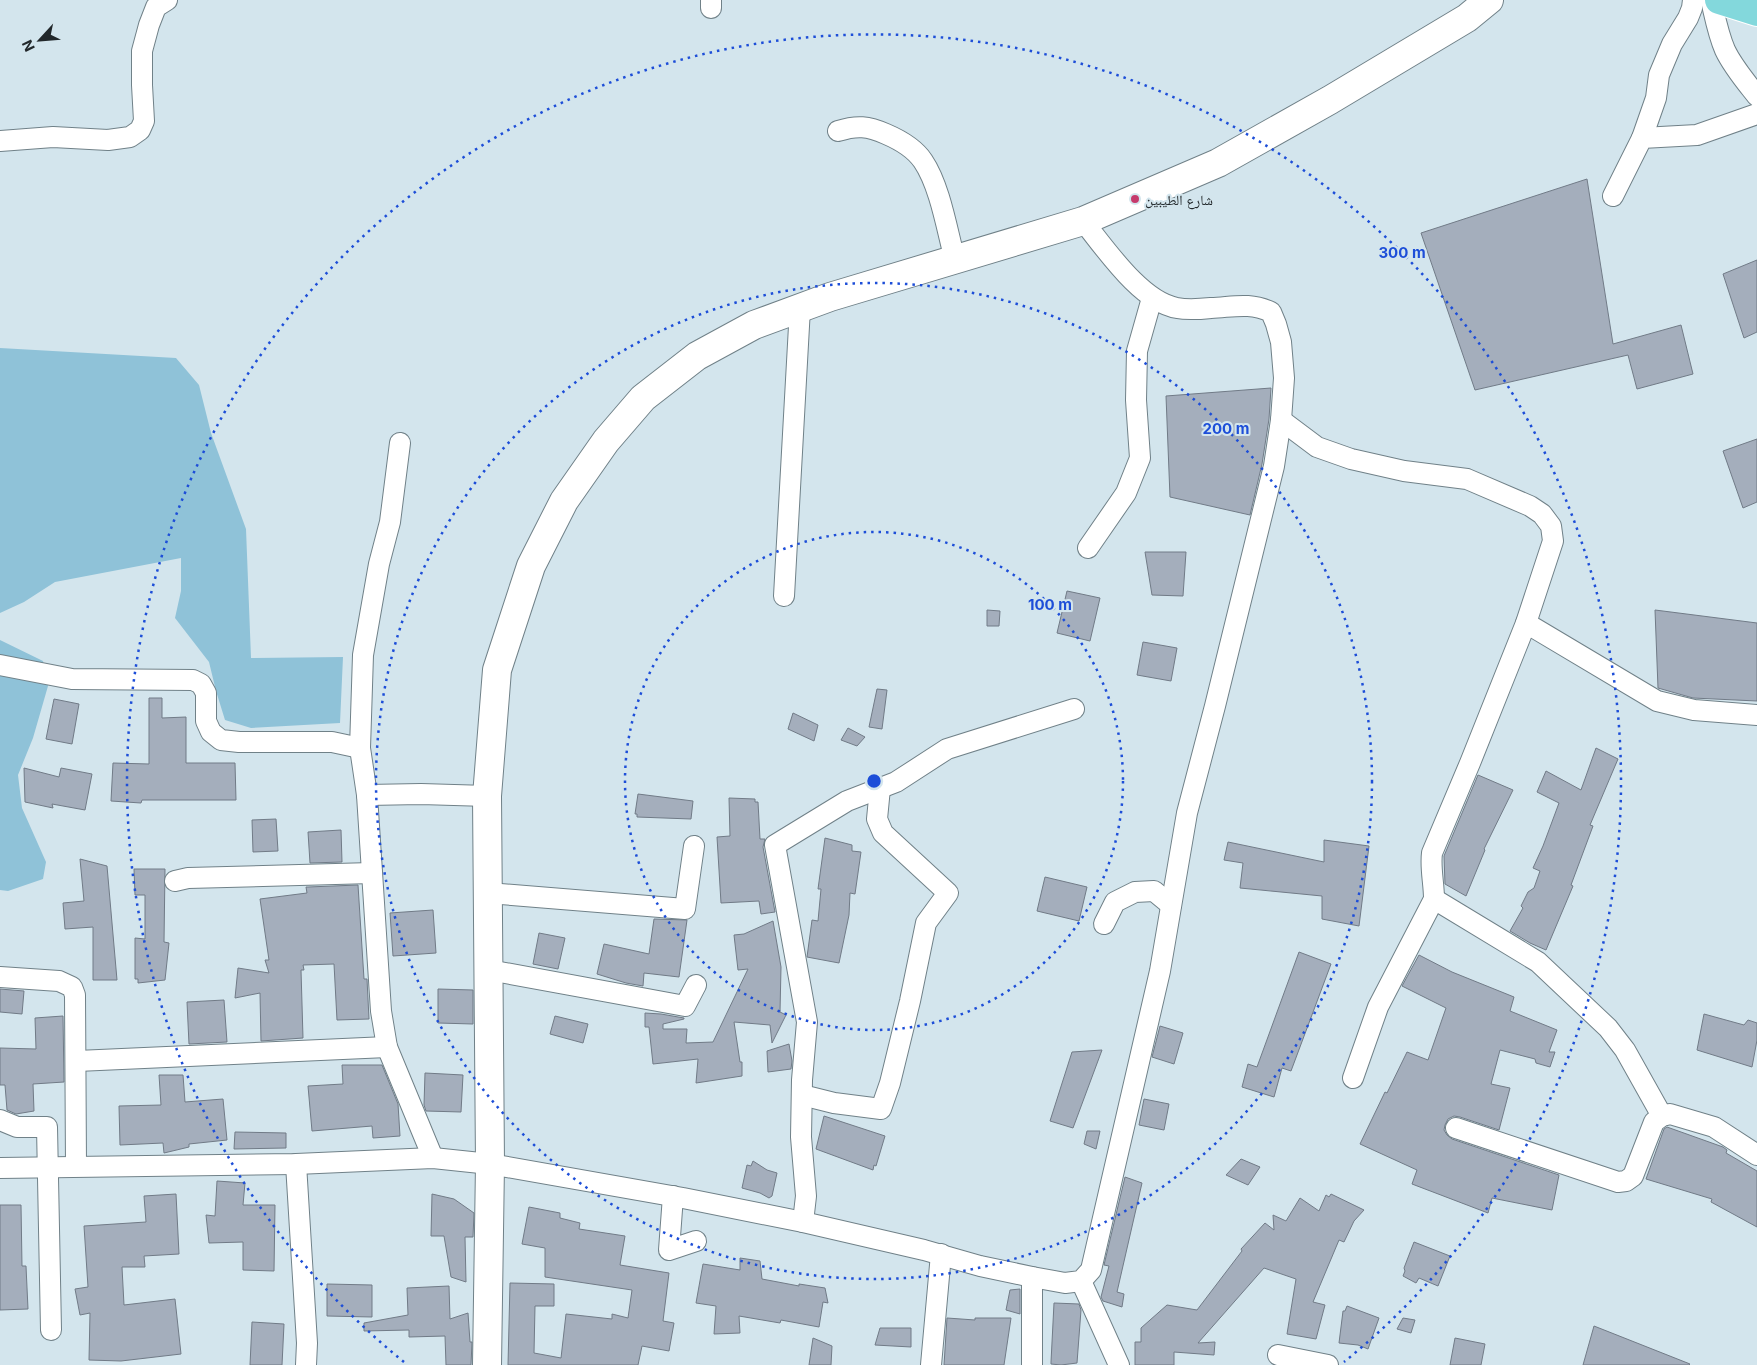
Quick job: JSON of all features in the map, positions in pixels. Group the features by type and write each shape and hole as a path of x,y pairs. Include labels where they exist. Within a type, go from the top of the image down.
{"main road":[{"path":"487,1365 490,1164 487,796 497,670 531,566 564,501 606,441 643,398 697,356 754,325 830,297 1083,221 1218,163 1330,100 1459,23 1489,0"},
{"path":"1719,0 1757,12"}],"street":[{"path":"1613,196 1642,138 1656,98 1659,75 1672,44 1688,18 1693,0"},
{"path":"1712,0 1716,25 1725,51 1757,96"},
{"path":"0,141 53,137 108,140 130,137 140,130 144,121 142,51 148,25 159,2"},
{"path":"1642,138 1696,135 1757,114"},
{"path":"838,131 853,126 873,128 908,146 922,160 934,183 955,260"},
{"path":"0,1168 296,1164 433,1158 490,1164 673,1196 804,1222 941,1254 980,1266 1032,1277 1065,1283 1081,1281 1091,1270 1160,970 1187,812 1274,466 1282,420 1284,378 1281,342 1271,312 1248,305 1176,308 1152,298 1127,274 1083,221"},
{"path":"1088,548 1126,493 1140,458 1136,400 1137,351 1152,298"},
{"path":"784,596 800,308"},
{"path":"1282,420 1317,447 1350,459 1404,471 1467,480 1530,506 1542,514 1551,526 1553,542 1526,623 1432,853 1431,865 1434,899 1378,1007 1353,1078"},
{"path":"400,443 390,522 379,564 363,655 360,748 367,795 381,1011 387,1047 433,1158"},
{"path":"1526,623 1657,701 1694,710 1757,715"},
{"path":"0,665 72,679 193,680 201,684 206,694 206,722 211,732 222,740 239,742 332,742 360,748"},
{"path":"804,1222 806,1196 801,1137 807,1022 776,845 847,801 896,782 947,748 1074,709"},
{"path":"802,1095 881,1109 892,1074 926,923 948,892 883,833 877,819 880,788"},
{"path":"367,795 487,796"},
{"path":"488,893 685,909 694,846"},
{"path":"175,881 188,878 372,873"},
{"path":"1104,924 1115,902 1134,892 1154,891 1171,905"},
{"path":"1434,899 1538,962 1608,1028 1633,1063 1662,1116"},
{"path":"489,970 685,1006 696,985"},
{"path":"0,977 59,981 72,987 76,995 76,1166"},
{"path":"77,1061 387,1047"},
{"path":"1456,1128 1618,1182 1626,1181 1633,1176 1654,1122 1662,1116 1670,1114 1714,1127 1757,1155"},
{"path":"0,1120 17,1127 47,1127 51,1330"},
{"path":"296,1164 307,1343 306,1365"},
{"path":"673,1196 669,1250 696,1241"},
{"path":"931,1365 941,1254"},
{"path":"1032,1277 1032,1365"},
{"path":"1081,1281 1119,1365"},
{"path":"1278,1355 1328,1365"}],"shaded area":[{"path":"0,348 176,358 199,385 211,433 246,529 251,658 343,657 340,723 251,728 225,720 209,662 175,618 181,591 181,558 55,582 24,602 0,613"},
{"path":"0,640 43,661 48,686 33,738 18,775 22,808 46,862 43,879 8,891 0,890"}],"building":[{"path":"1587,179 1613,344 1681,325 1693,374 1637,389 1628,355 1475,390 1421,233"},
{"path":"1757,260 1757,332 1744,338 1723,274"},
{"path":"1271,388 1269,419 1262,464 1250,515 1170,497 1166,396"},
{"path":"1757,439 1757,502 1743,508 1723,451"},
{"path":"1145,552 1186,552 1183,596 1152,595"},
{"path":"1067,591 1100,598 1090,641 1057,633"},
{"path":"987,610 1000,611 999,626 987,626"},
{"path":"1655,610 1757,623 1757,701 1693,698 1658,688"},
{"path":"1143,642 1177,648 1171,681 1137,675"},
{"path":"877,689 887,690 882,729 869,727"},
{"path":"149,698 162,698 162,718 186,717 186,763 235,763 236,800 142,800 141,803 111,801 113,763 149,764"},
{"path":"54,699 79,704 72,744 46,739"},
{"path":"793,713 818,725 814,741 788,729"},
{"path":"848,728 865,737 857,746 841,740"},
{"path":"1596,748 1618,759 1590,825 1593,826 1571,885 1573,886 1546,950 1510,931 1523,908 1521,906 1528,892 1534,888 1540,871 1533,868 1559,803 1537,792 1546,771 1581,790"},
{"path":"24,768 59,777 61,768 92,774 85,810 52,804 53,808 25,802"},
{"path":"1478,775 1513,790 1484,849 1466,896 1445,884 1444,856"},
{"path":"638,794 693,801 691,819 637,817 637,814 635,814"},
{"path":"729,798 755,799 755,802 758,802 760,839 765,839 763,847 775,912 761,914 759,901 721,903 717,837 730,836"},
{"path":"276,819 278,851 253,852 252,820"},
{"path":"341,830 342,862 310,863 308,832"},
{"path":"825,838 852,845 852,851 861,852 855,894 850,893 849,915 839,963 807,957 812,920 818,921 821,889 818,889"},
{"path":"1324,840 1369,846 1359,926 1322,919 1322,896 1240,888 1243,863 1224,860 1228,842 1324,862"},
{"path":"80,859 107,866 117,980 93,980 93,927 65,929 63,903 84,901"},
{"path":"134,869 165,869 164,942 169,943 165,980 138,983 138,979 135,979 135,938 145,939 145,895 135,895"},
{"path":"1045,877 1087,887 1079,921 1037,911"},
{"path":"358,885 364,979 367,979 369,1019 337,1020 334,964 303,965 304,970 301,970 303,1038 261,1041 260,993 235,998 238,968 269,973 265,960 269,960 260,899 307,893 306,887"},
{"path":"433,910 436,953 393,956 390,913"},
{"path":"654,919 687,920 679,977 644,973 643,986 597,974 604,944 649,954"},
{"path":"773,921 781,967 780,1012 786,1015 772,1043 770,1025 734,1022 740,1062 742,1062 742,1076 696,1083 698,1059 653,1064 649,1027 645,1027 645,1013 684,1018 663,1024 663,1029 687,1029 686,1043 713,1042 748,969 738,970 734,935 744,934"},
{"path":"539,933 565,938 558,969 533,964"},
{"path":"1299,952 1331,964 1291,1071 1282,1068 1274,1097 1242,1087 1248,1064 1257,1067"},
{"path":"1419,955 1452,972 1514,997 1510,1011 1557,1030 1549,1052 1555,1052 1550,1067 1536,1063 1535,1059 1500,1050 1491,1084 1510,1088 1499,1130 1454,1116 1448,1119 1444,1130 1452,1139 1559,1175 1552,1210 1492,1198 1488,1213 1412,1184 1417,1170 1360,1144 1407,1052 1428,1060 1446,1008 1402,986"},
{"path":"0,989 24,991 22,1014 0,1012"},
{"path":"438,989 473,990 473,1024 438,1023"},
{"path":"224,1000 227,1042 189,1044 187,1002"},
{"path":"1704,1014 1744,1025 1748,1020 1757,1023 1757,1040 1752,1067 1697,1050"},
{"path":"63,1016 64,1082 33,1084 34,1111 16,1114 7,1110 5,1085 0,1085 0,1048 36,1049 35,1018"},
{"path":"555,1016 588,1024 583,1043 550,1034"},
{"path":"1160,1026 1183,1033 1174,1064 1152,1057"},
{"path":"789,1044 792,1061 791,1069 768,1072 767,1051"},
{"path":"1102,1050 1073,1128 1050,1121 1072,1052"},
{"path":"342,1065 382,1065 398,1104 400,1136 373,1138 372,1126 312,1131 308,1086 343,1084"},
{"path":"425,1073 463,1075 461,1112 426,1111 424,1105"},
{"path":"159,1075 183,1075 185,1102 223,1099 227,1140 189,1144 189,1147 164,1153 163,1143 120,1145 119,1106 161,1105"},
{"path":"1144,1099 1169,1104 1164,1130 1139,1125"},
{"path":"824,1116 885,1136 873,1170 816,1149"},
{"path":"1667,1127 1723,1147 1727,1150 1726,1153 1757,1171 1757,1227 1711,1202 1712,1199 1646,1179 1664,1129"},
{"path":"1087,1131 1100,1131 1096,1149 1084,1144"},
{"path":"235,1132 286,1133 286,1148 234,1149"},
{"path":"1241,1159 1260,1167 1248,1185 1226,1175"},
{"path":"753,1161 767,1170 777,1173 772,1196 769,1198 760,1193 742,1188 747,1165 751,1166"},
{"path":"1125,1177 1142,1183 1117,1292 1124,1294 1122,1307 1103,1301 1101,1297 1109,1266 1104,1265"},
{"path":"217,1181 245,1183 243,1205 275,1205 274,1271 243,1270 243,1242 209,1243 206,1215 215,1216"},
{"path":"176,1194 179,1254 144,1256 145,1267 122,1267 124,1305 175,1299 181,1354 121,1361 89,1360 90,1313 80,1315 75,1289 88,1287 84,1226 146,1222 144,1196"},
{"path":"432,1194 454,1199 474,1213 473,1237 465,1237 466,1282 451,1277 444,1236 431,1236"},
{"path":"1331,1194 1364,1210 1354,1221 1344,1242 1339,1240 1313,1302 1325,1305 1316,1339 1287,1334 1296,1279 1264,1268 1198,1343 1215,1342 1214,1355 1174,1352 1174,1365 1135,1365 1135,1342 1141,1342 1141,1328 1167,1305 1197,1310 1242,1251 1241,1249 1265,1223 1274,1230 1273,1215 1286,1221 1300,1198 1319,1211 1326,1195 1329,1197"},
{"path":"0,1205 21,1205 22,1266 26,1266 28,1309 0,1310"},
{"path":"529,1207 560,1213 560,1218 580,1223 579,1229 625,1236 620,1265 669,1273 663,1321 674,1323 669,1351 642,1346 638,1365 508,1365 510,1283 554,1284 554,1306 535,1306 534,1353 561,1358 566,1314 612,1319 612,1314 628,1318 632,1290 545,1277 545,1248 522,1244"},
{"path":"1414,1242 1450,1256 1438,1286 1419,1278 1416,1283 1403,1276 1404,1268"},
{"path":"740,1258 760,1261 762,1279 799,1286 799,1284 825,1288 828,1303 823,1302 819,1327 781,1320 780,1323 739,1316 740,1333 714,1334 716,1306 696,1303 703,1264 740,1270"},
{"path":"327,1284 372,1285 372,1317 327,1316"},
{"path":"449,1286 450,1319 468,1313 470,1342 472,1342 471,1365 446,1365 445,1336 409,1337 409,1330 364,1331 364,1323 408,1315 407,1288"},
{"path":"1020,1289 1020,1314 1006,1310 1010,1290"},
{"path":"1054,1303 1079,1304 1081,1310 1077,1363 1051,1364"},
{"path":"1347,1306 1379,1318 1368,1349 1358,1345 1339,1343 1343,1311 1345,1311"},
{"path":"947,1318 975,1320 975,1318 1011,1318 1004,1365 944,1365"},
{"path":"1403,1318 1415,1320 1411,1333 1397,1329"},
{"path":"252,1322 284,1324 282,1365 250,1365"},
{"path":"1594,1326 1690,1364 1583,1365"},
{"path":"880,1328 911,1328 911,1347 875,1345"},
{"path":"813,1338 832,1346 831,1365 809,1365"},
{"path":"1455,1338 1485,1344 1481,1365 1450,1365"}],"place":[{"name":"شارع الطيبين","path":"1135,199"}]}
